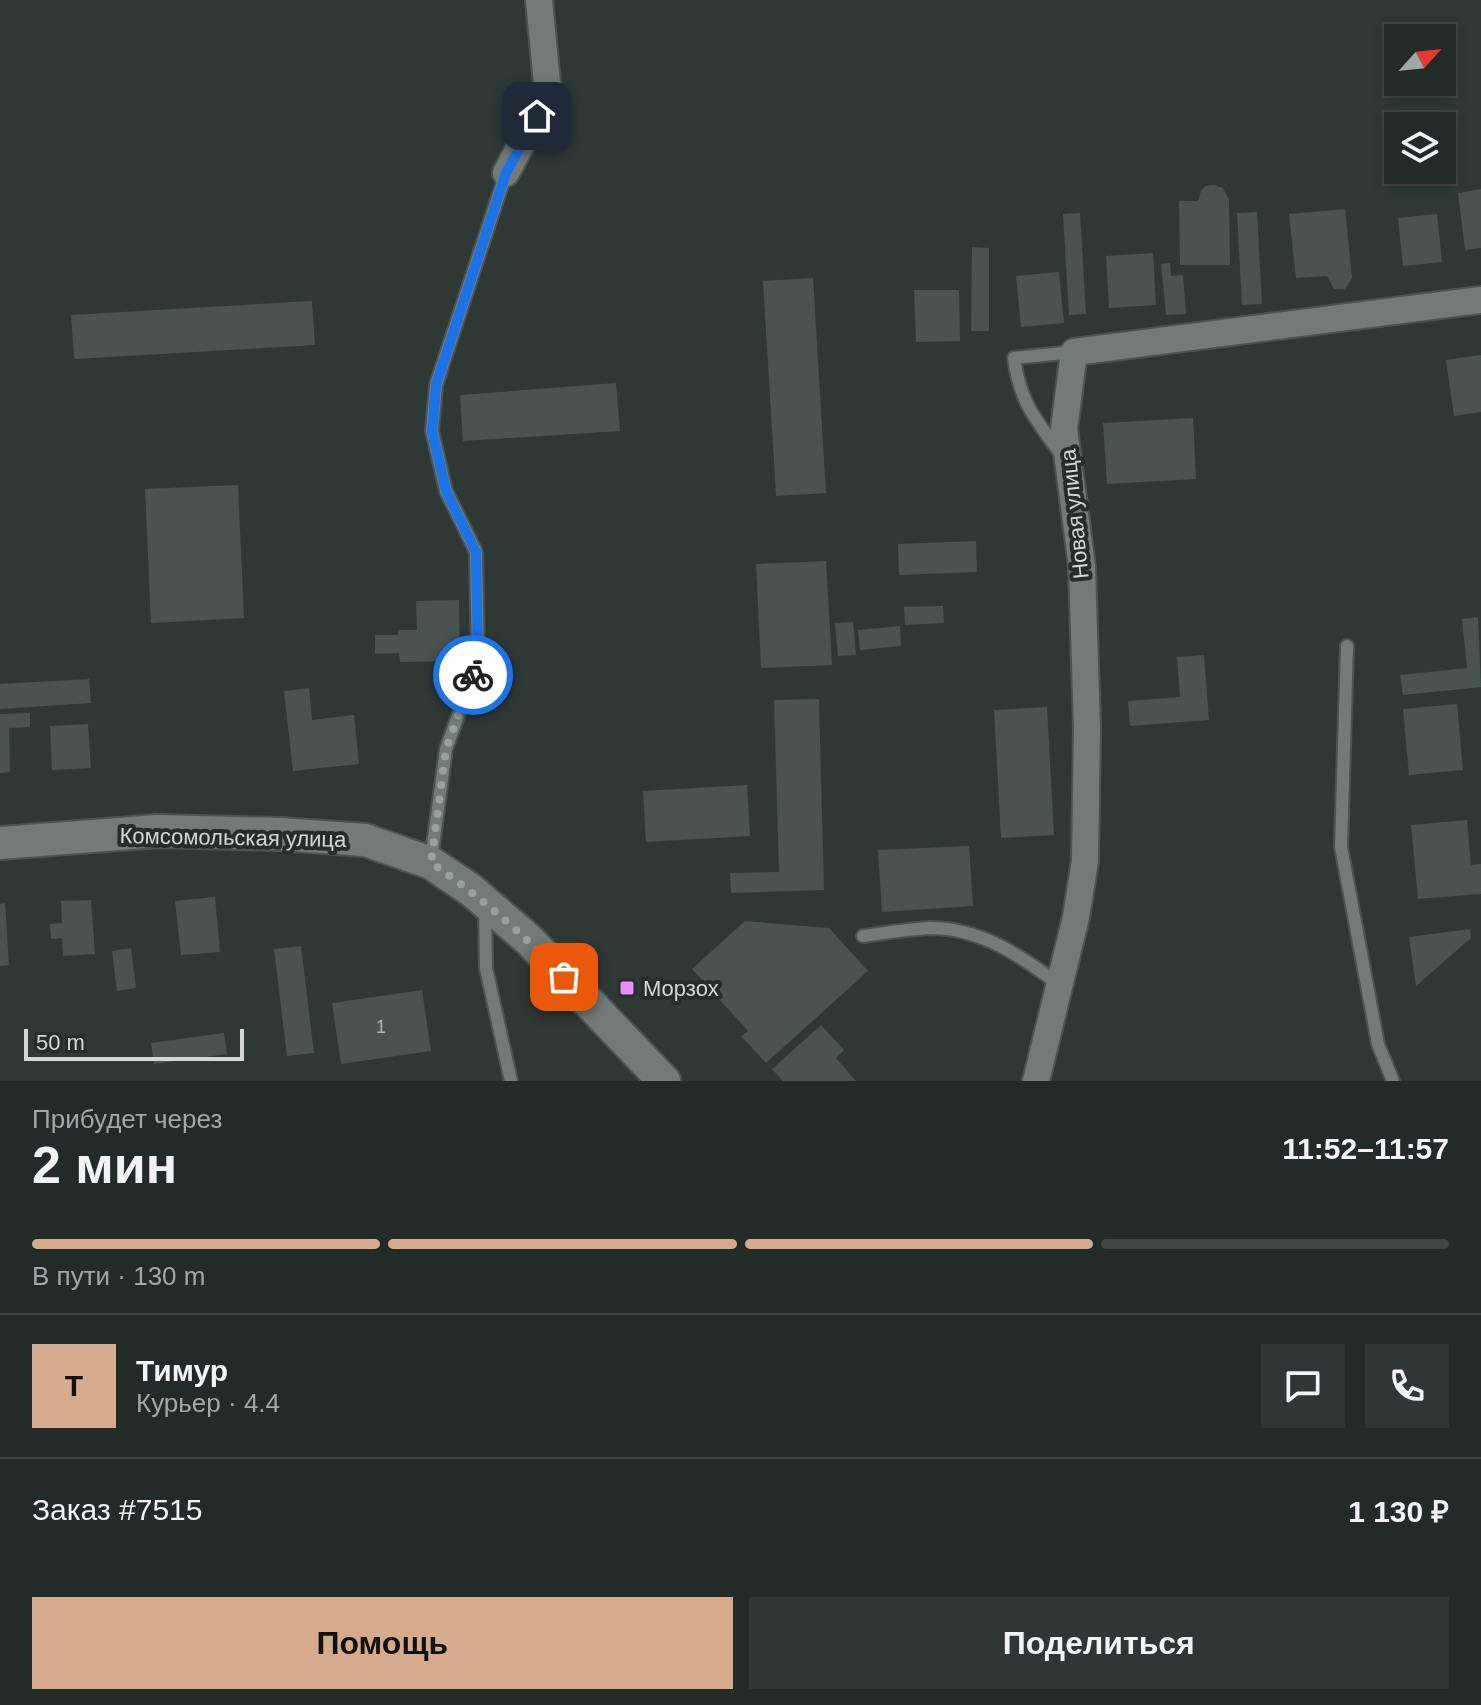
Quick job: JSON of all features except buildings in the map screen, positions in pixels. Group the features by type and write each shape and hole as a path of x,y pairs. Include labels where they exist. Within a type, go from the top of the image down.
{"street":[{"path":"506,173 548,94 539,0"},
{"path":"1074,352 1481,300"},
{"name":"Новая улица","path":"1036,1081 1076,917 1085,861 1087,728 1082,567 1064,429 1074,352"},
{"name":"Комсомольская улица","path":"0,843 158,831 280,834 365,840 431,863 485,901 529,940 664,1081"}],"lane":[{"path":"431,863 446,749 478,661 476,552 446,491 432,431 436,385 506,173"},
{"path":"1069,465 1034,418 1018,387 1014,358 1074,352"},
{"path":"1347,646 1341,847 1378,1044 1393,1081"},
{"path":"485,901 486,968 511,1081"},
{"path":"863,936 931,928 975,934 1020,955 1058,984"}],"way so far":[{"path":"473,675 446,749 431,863 485,901 564,977"}],"place":[{"name":"Морзох","path":"627,988"}],"route":[{"path":"473,675 478,661 476,552 446,491 432,431 436,385 506,173 537,116"}]}
